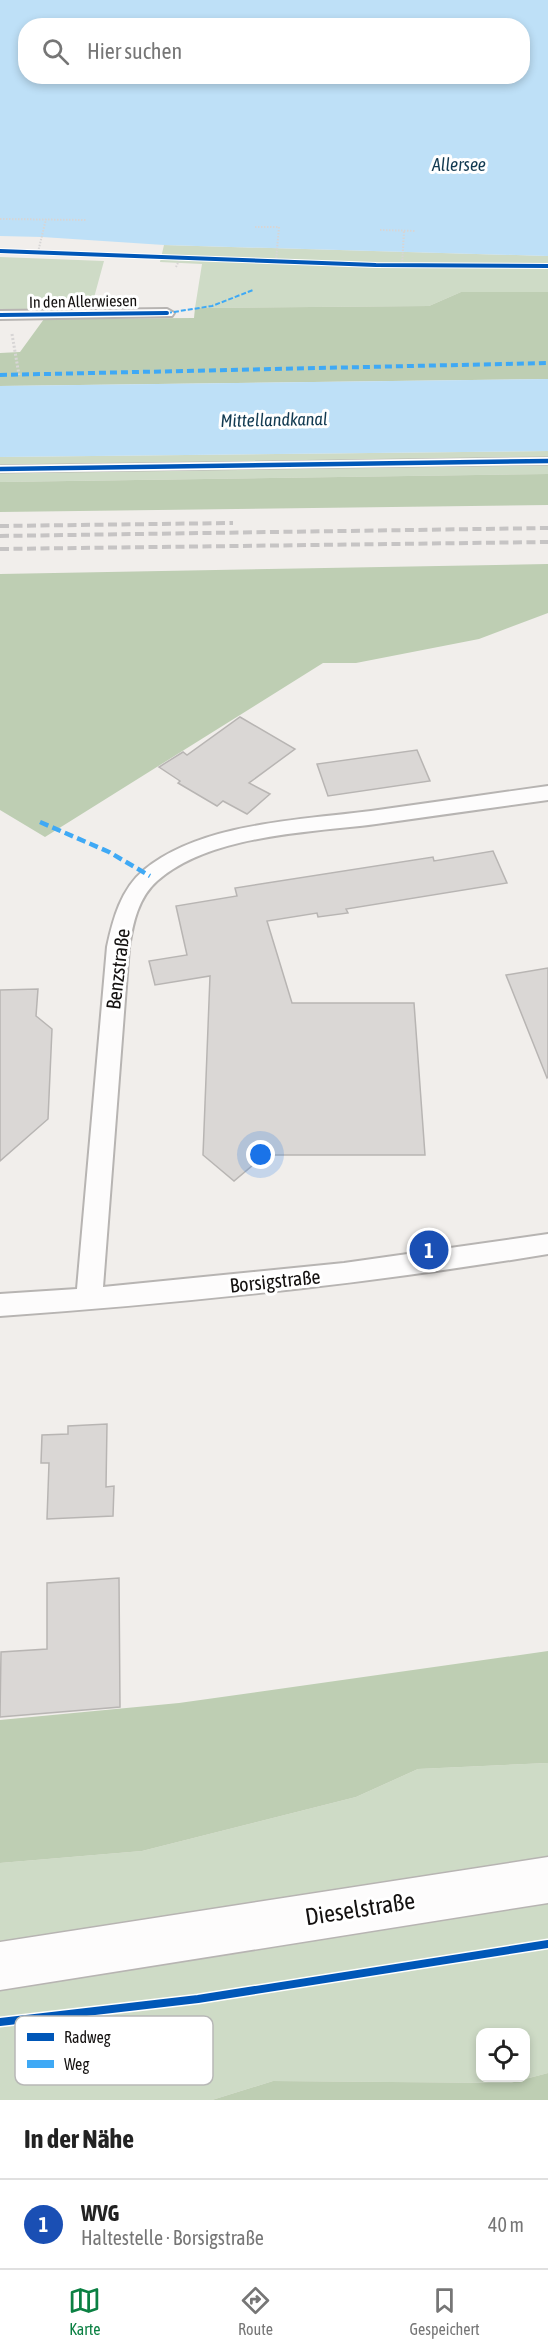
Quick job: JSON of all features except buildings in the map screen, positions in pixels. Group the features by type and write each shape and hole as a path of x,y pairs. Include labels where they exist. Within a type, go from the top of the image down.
{"main road":[{"name":"Dieselstraße","path":"0,1966 548,1880"},
{"name":"Dieselstraße","path":"0,1944 172,1938"}],"street":[{"name":"In den Allerwiesen","path":"5,315 167,313"},
{"name":"Benzstraße","path":"89,1299 118,947 127,907 137,889 168,862 188,852 222,841 322,824 548,793"},
{"name":"Borsigstraße","path":"0,1305 190,1291 431,1264 548,1244"}],"lane":[{"path":"0,468 548,461"}],"path":[{"path":"0,219 86,220"},
{"path":"38,252 46,219"},
{"path":"255,227 279,227 276,261"},
{"path":"380,230 416,231"},
{"path":"402,266 404,231"},
{"path":"176,267 180,258"},
{"path":"5,315 19,375"}],"green space":[{"path":"164,245 548,256 548,292 461,292 429,306 195,308 202,264 160,262"},
{"path":"0,257 104,261 92,305 44,319 0,320"},
{"path":"461,292 548,292 548,379 0,386 0,353 20,352 44,319 194,318 195,308 429,306"},
{"path":"548,451 548,474 0,482 0,457"},
{"path":"548,474 548,505 0,512 0,482"},
{"path":"548,564 548,613 479,639 356,663 323,663 45,837 0,810 0,574"},
{"path":"548,1651 548,1763 418,1769 356,1797 142,1851 0,1863 0,1720 179,1703"},
{"path":"548,1763 548,2073 530,2078 530,2028 476,2028 476,2082 514,2082 510,2083 273,2081 212,2100 0,2100 0,1863 142,1851 356,1797 418,1769"},
{"path":"548,2073 548,2100 212,2100 273,2081 510,2083 530,2082 530,2078"}],"water":[{"name":"Allersee","path":"0,0 548,0 548,256 164,245 0,236"},
{"name":"Mittellandkanal","path":"548,379 548,451 0,457 0,386"}],"railway":[{"path":"0,526 233,523"},
{"path":"0,536 548,528"},
{"path":"0,549 548,542"}],"marked path":[{"path":"167,313 212,306 253,290"},
{"path":"0,375 548,363"},
{"path":"40,822 109,852 150,876"}],"cycle path":[{"path":"0,251 376,265 548,266"},
{"path":"0,315 167,313"},
{"path":"0,469 548,461"},
{"path":"52,2016 198,1999 548,1944"},
{"path":"0,2022 15,2020"}],"place":[{"name":"WVG","path":"429,1250"}]}
